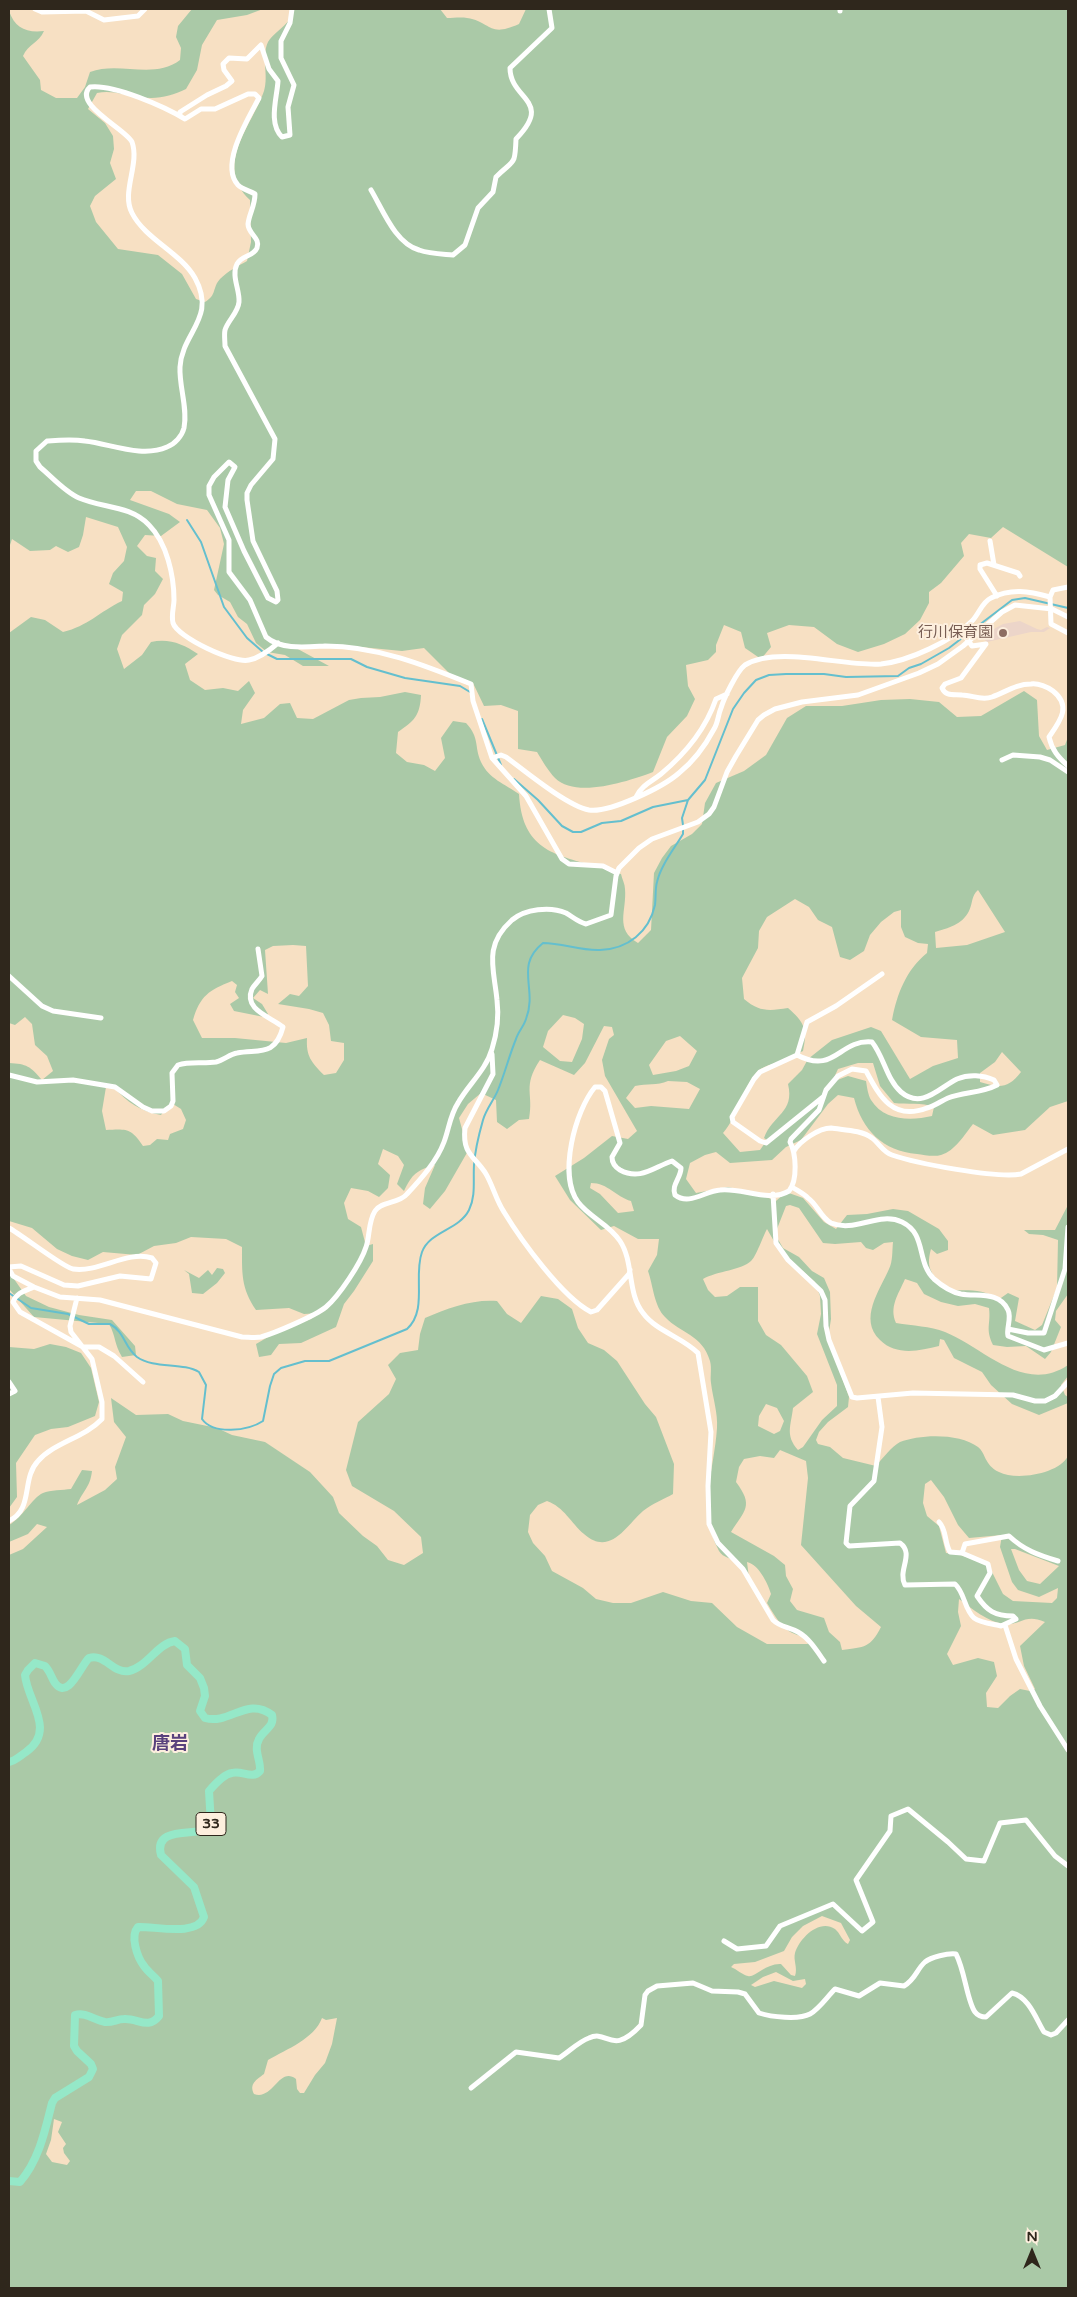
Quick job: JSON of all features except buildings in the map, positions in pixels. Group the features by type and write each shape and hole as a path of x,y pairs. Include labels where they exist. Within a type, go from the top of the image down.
{"main road":[{"name":"33","path":"9,1762 32,1748 37,1739 40,1718 25,1675 35,1664 45,1666 56,1685 62,1688 74,1683 83,1664 89,1658 100,1657 120,1670 128,1671 156,1654 170,1642 181,1644 185,1649 187,1665 200,1678 205,1696 200,1711 205,1718 216,1719 253,1708 260,1708 272,1715 273,1719 273,1723 257,1743 256,1751 260,1772 252,1775 236,1772 230,1773 209,1790 211,1814 208,1829 174,1833 167,1836 161,1843 161,1855 197,1893 204,1917 200,1924 184,1928 161,1930 138,1927 136,1930 135,1944 144,1966 158,1981 159,2016 149,2024 126,2019 104,2022 86,2014 75,2015 74,2046 91,2064 91,2074 55,2098 52,2103 44,2138 25,2176 20,2182 9,2181"}],"street":[{"path":"35,9 42,12 86,11 104,20 116,20 138,16 145,9"},
{"path":"180,115 180,112 207,95 226,86 232,80 224,70 223,64 229,58 247,59 261,45 269,69 278,80 275,103 276,129 282,137 290,135 288,107 294,86 281,58 281,41 290,23 292,9"},
{"path":"371,190 396,232 409,246 427,252 453,255 460,250 468,237 478,208 492,192 496,177 511,166 515,160 516,139 531,120 530,106 510,76 510,68 552,28 550,9"},
{"path":"278,643 255,658 238,661 226,658 177,630 173,624 174,600 169,564 158,538 149,526 117,507 76,496 40,467 35,455 43,444 56,440 86,441 129,450 155,450 172,445 182,432 185,415 180,367 184,347 198,326 202,313 201,298 196,279 132,214 130,200 134,159 133,145 130,138 111,124 89,102 88,90 90,87 100,87 137,97 180,115 185,119 201,109 215,109 248,94 255,94 259,98 236,143 233,174 238,185 255,194 255,203 248,224 249,232 257,240 258,247 254,253 242,257 236,266 235,280 239,302 225,330 225,346 275,439 273,459 251,485 247,492 247,500 253,541 277,591 278,600 276,602 268,598 225,508 228,480 235,467 233,464 229,462 214,477 209,486 209,496 229,540 229,572 250,600 266,637 278,643 297,647 346,646 368,650 429,667 471,684 473,701 492,758 526,796 562,859 569,864 603,866 617,873"},
{"path":"990,541 994,566"},
{"path":"997,596 980,569 980,565 987,563 1018,573 1020,576"},
{"path":"1068,587 1053,590 1050,597 1052,609 1051,624 1068,634"},
{"path":"492,758 501,755 506,757 563,797 589,810 600,810 635,798 678,775 702,750 716,727 727,694 743,667 749,664 771,658 814,658 881,664 913,655 945,641 974,620 987,600 997,596 1018,590 1050,597"},
{"path":"9,1228 71,1269 84,1270 142,1256 152,1258 156,1264 151,1280 120,1276 78,1286 53,1281 21,1266 9,1268 13,1276 60,1297 77,1301 95,1299 242,1337 259,1337 275,1332 324,1308 333,1300 366,1247 375,1209 405,1197 438,1154 455,1107 492,1051 498,1024 498,1001 491,959 499,935 512,920 523,914 543,910 554,910 586,924 611,915 619,868 639,848 652,839 698,822 714,808 727,772 758,720 764,714 802,702 858,695 899,681 938,664 969,641 1002,612 1015,605 1052,609 1068,617"},
{"path":"961,630 974,647 986,644 962,678 945,684 942,688 944,691 950,695 978,698 992,697 1009,688 1033,683 1050,689 1061,697 1064,710 1049,737 1056,755 1068,766"},
{"path":"635,798 641,787 661,774 690,745 711,713 716,699 727,694"},
{"path":"1002,760 1013,755 1040,757 1050,760 1068,772"},
{"path":"9,1075 37,1082 73,1080 115,1087 143,1107 152,1110 164,1110 171,1106 173,1101 172,1073 178,1065 216,1062 236,1053 261,1052 274,1044 281,1034 283,1028 275,1020 254,1009 251,1003 251,990 262,976 258,949"},
{"path":"824,1097 766,1142 733,1122 732,1116 760,1072 797,1055 807,1022 836,1006 882,974"},
{"path":"9,976 42,1006 52,1011 101,1018"},
{"path":"797,1055 810,1062 820,1062 858,1042 872,1042 880,1052 896,1086 902,1093 914,1098 925,1098 938,1093 957,1079 969,1076 984,1075 994,1080 996,1085 989,1089 948,1098 929,1108 910,1112 896,1109 887,1104 866,1071 852,1069 838,1076 828,1087 819,1110 791,1139 790,1142 794,1150 792,1187 787,1193 750,1194 725,1189 693,1199 680,1199 675,1195 674,1188 681,1168 672,1161 644,1174 629,1174 620,1170 612,1162 612,1157 620,1143 608,1097 601,1087 595,1087 588,1095 578,1119 568,1169 568,1182 578,1203 611,1230 619,1240 630,1267 636,1298 643,1314 652,1323 689,1344 698,1353 711,1432 708,1503 709,1524 713,1534 742,1569 777,1625 798,1632 807,1639 824,1661"},
{"path":"492,1051 493,1074 465,1128 464,1136 471,1158 486,1174 504,1212 536,1257 556,1281 585,1309 591,1312 597,1310 629,1274 630,1267"},
{"path":"794,1150 798,1144 826,1128 831,1128 867,1136 891,1155 994,1174 1014,1175 1020,1174 1068,1149"},
{"path":"792,1187 809,1198 829,1222 838,1225 854,1226 880,1219 893,1219 903,1222 914,1231 919,1239 924,1262 933,1278 953,1292 997,1298 1009,1312 1008,1336 1044,1350 1068,1344"},
{"path":"773,1194 776,1243 788,1260 821,1291 825,1300 826,1326 829,1340 852,1397 913,1393 1004,1395 1045,1401 1055,1396 1068,1382"},
{"path":"1008,1329 1028,1334 1044,1333 1065,1269 1068,1227"},
{"path":"34,1287 18,1293 13,1302 16,1308 83,1347 99,1347 114,1356 143,1382"},
{"path":"9,1521 14,1519 23,1509 32,1470 37,1462 46,1454 95,1427 102,1419 102,1402 96,1370 92,1359 74,1338 70,1326 77,1301"},
{"path":"9,1382 15,1391 9,1394"},
{"path":"878,1396 882,1427 874,1481 850,1506 846,1544 849,1546 900,1543 905,1546 908,1556 902,1580 905,1585 955,1584 961,1589 968,1610 974,1618 1001,1626 1016,1619 1013,1616 999,1616 985,1608 977,1596 990,1573 988,1564 962,1553 950,1552 947,1547 944,1527 938,1522"},
{"path":"962,1553 965,1544 1009,1536 1023,1548 1037,1555 1058,1561"},
{"path":"1006,1625 1016,1659 1040,1706 1068,1750"},
{"path":"724,1941 737,1949 766,1946 780,1926 833,1904 862,1931 873,1922 856,1880 890,1831 891,1816 908,1809 966,1859 984,1862 1000,1823 1026,1820 1055,1856 1068,1866"},
{"path":"471,2088 481,2078 497,2068 511,2054 516,2052 559,2058 590,2037 599,2037 611,2042 622,2041 641,2025 645,1995 657,1986 693,1983 712,1991 738,1992 748,1996 759,2013 775,2017 804,2017 813,2013 835,1989 859,1996 880,1983 904,1986 915,1978 926,1962 956,1954 961,1963 971,2002 976,2013 981,2017 986,2017 1012,1993 1019,1994 1026,2002 1047,2034 1056,2033 1068,2020"}],"shaded area":[{"path":"1020,621 1041,630 1047,627 1050,628 1044,632 1031,632 987,642 981,636 1003,624"}],"green space":[{"path":"192,9 263,9 247,15 217,20 202,45 197,70 186,89 158,98 113,92 97,93 88,109 105,123 113,136 114,149 110,163 116,179 95,196 90,206 96,222 118,249 158,255 182,274 196,299 205,302 213,294 220,279 247,261 251,242 250,200 239,187 235,173 235,159 264,91 266,79 265,54 268,42 289,20 291,9 440,9 447,18 467,18 501,30 519,24 526,9 1068,9 1068,567 1003,527 991,538 969,534 961,543 964,556 941,583 929,592 929,603 920,620 905,634 884,644 858,652 837,644 814,627 789,625 767,633 771,647 761,659 745,648 741,632 724,625 716,645 716,652 708,660 686,665 688,686 695,699 687,716 667,737 653,772 631,780 589,788 564,784 552,775 537,752 518,749 518,711 501,705 484,706 473,683 451,675 424,648 402,651 340,645 296,648 329,666 303,666 285,655 267,652 256,643 247,624 238,617 230,602 218,595 214,590 224,544 220,528 207,510 177,504 151,491 136,491 130,500 169,514 180,522 161,536 145,535 137,546 147,556 156,558 155,571 163,579 155,594 144,605 142,615 122,635 117,649 124,669 142,655 151,642 164,641 176,643 198,654 185,664 190,680 205,690 223,688 238,691 249,681 255,693 243,710 241,724 264,718 280,704 290,703 297,718 313,719 349,700 405,692 421,695 418,713 408,725 398,732 396,753 407,762 424,765 435,771 445,758 441,738 453,721 466,723 475,738 484,768 498,781 519,794 525,825 540,844 562,856 621,874 625,885 624,926 626,932 638,943 651,930 654,873 662,858 671,846 692,834 702,824 705,803 716,783 744,771 766,755 787,718 806,706 842,706 881,700 910,699 939,702 957,717 981,716 1024,691 1037,700 1039,736 1047,750 1065,745 1068,737 1068,1101 1050,1107 1025,1130 993,1135 973,1124 951,1150 941,1155 932,1156 905,1152 884,1143 868,1129 862,1120 854,1098 838,1095 828,1104 801,1140 786,1147 772,1160 730,1163 716,1152 705,1155 690,1163 686,1179 696,1193 728,1187 761,1195 776,1201 786,1192 803,1198 824,1222 836,1229 847,1215 867,1214 893,1209 908,1211 939,1229 948,1241 948,1250 937,1254 931,1249 929,1256 930,1267 934,1276 947,1290 980,1291 998,1300 1008,1293 1019,1298 1015,1321 1035,1330 1042,1325 1057,1288 1058,1240 1043,1235 1029,1234 1024,1230 1055,1230 1068,1205 1068,1294 1056,1311 1055,1320 1061,1327 1051,1352 1045,1359 1026,1346 1007,1347 993,1345 989,1330 989,1308 975,1304 958,1306 941,1302 924,1294 917,1283 905,1279 897,1296 893,1312 896,1323 927,1327 945,1332 1020,1372 1036,1375 1052,1373 1068,1365 1068,1376 1061,1385 1065,1395 1068,1397 1068,1403 1039,1415 1012,1404 991,1385 982,1372 954,1358 944,1340 940,1339 939,1346 908,1351 893,1348 880,1340 874,1332 871,1314 876,1295 890,1266 893,1242 884,1243 873,1250 866,1248 861,1242 823,1243 799,1208 790,1205 786,1206 775,1234 783,1248 799,1257 812,1271 824,1278 830,1292 831,1319 828,1338 849,1397 848,1407 828,1422 819,1432 816,1440 818,1444 830,1447 843,1458 876,1466 900,1442 918,1437 951,1437 970,1442 983,1452 988,1463 994,1469 1006,1475 1016,1476 1026,1476 1047,1471 1063,1462 1068,1456 1068,2288 9,2288 9,1555 23,1549 47,1527 37,1524 28,1534 9,1542 9,1525 39,1495 71,1489 82,1470 92,1471 88,1485 77,1505 105,1490 117,1479 115,1467 126,1437 114,1422 111,1398 136,1415 168,1414 183,1421 217,1428 232,1435 265,1442 310,1472 333,1497 339,1513 363,1536 377,1546 388,1560 404,1565 423,1553 421,1537 394,1511 352,1486 346,1470 358,1422 389,1394 396,1379 388,1365 400,1353 418,1350 425,1318 443,1311 479,1301 497,1301 507,1314 521,1323 541,1296 558,1299 572,1309 578,1328 588,1343 604,1350 617,1361 645,1404 656,1417 674,1464 673,1494 643,1511 624,1531 610,1541 593,1540 579,1530 563,1511 547,1501 538,1505 530,1515 528,1532 533,1543 545,1556 552,1571 583,1588 596,1599 613,1603 631,1603 663,1592 691,1601 712,1603 737,1627 767,1644 808,1644 804,1636 791,1633 774,1614 767,1603 771,1594 759,1570 747,1562 749,1578 738,1563 725,1557 719,1551 712,1535 708,1505 717,1422 711,1383 711,1364 702,1345 671,1323 658,1307 648,1271 657,1255 659,1239 638,1239 614,1226 601,1230 570,1200 555,1176 584,1158 612,1136 628,1139 637,1131 605,1076 602,1060 609,1039 614,1035 612,1027 604,1026 585,1063 574,1075 540,1060 531,1077 529,1119 519,1120 507,1129 497,1122 496,1100 481,1093 468,1104 459,1118 468,1151 445,1191 430,1209 423,1204 425,1188 435,1165 416,1174 404,1191 397,1184 404,1165 398,1156 383,1149 378,1164 390,1175 388,1188 379,1197 368,1191 351,1188 344,1203 348,1219 361,1227 366,1246 373,1244 373,1261 344,1304 336,1327 301,1343 279,1344 271,1355 259,1357 256,1344 282,1329 311,1319 319,1313 304,1314 289,1308 256,1310 247,1295 245,1287 242,1273 242,1247 226,1239 191,1237 176,1243 154,1246 137,1255 103,1252 88,1260 72,1256 57,1249 32,1228 9,1221 9,1063 28,1067 42,1080 53,1071 47,1056 35,1045 32,1024 25,1017 15,1025 9,1023 9,633 31,617 45,620 63,632 80,626 122,601 123,592 109,584 113,573 124,561 127,547 118,527 86,517 79,547 68,552 56,546 50,550 30,551 12,539 9,548 9,11 14,22 22,28 32,31 44,31 23,56 40,80 41,90 56,98 77,98 85,87 90,72 113,68 148,70 170,66 180,60 181,48 176,37 178,26","holes":["978,890 1005,932 967,945 936,948 935,932 963,920 969,911 973,897","795,899 809,907 818,920 832,927 840,957 850,960 864,951 870,935 881,922 894,912 901,910 901,927 905,937 918,943 928,944 927,953 913,967 904,983 892,1020 921,1037 957,1040 958,1058 933,1066 910,1079 881,1031 871,1027 832,1040 808,1059 802,1070 788,1084 789,1094 786,1108 768,1130 764,1138 767,1140 760,1150 740,1152 723,1133 733,1119 752,1079 764,1067 785,1061 803,1051 805,1037 805,1031 801,1022 788,1008 764,1010 744,999 742,978 758,948 759,931 767,917","273,946 306,946 308,986 299,996 290,994 278,1004 323,1013 329,1025 331,1041 344,1043 344,1060 336,1073 324,1075 316,1066 307,1050 307,1038 286,1043 235,1038 202,1038 193,1020 202,999 211,991 232,981 237,985 235,992 239,998 230,1004 234,1011 264,1017 268,1014 262,1004 253,998 260,990 268,994 265,950","563,1015 575,1018 584,1024 582,1039 572,1062 560,1061 543,1047 548,1031","680,1036 697,1051 689,1066 676,1071 653,1075 649,1065 666,1041","1002,1052 1021,1072 1012,1082 1003,1086 980,1082 980,1073 995,1062","858,1063 873,1063 880,1086 894,1103 934,1107 932,1116 915,1119 890,1116 876,1107 871,1100 866,1081 848,1076 832,1082 838,1069","668,1081 687,1082 700,1089 689,1109 651,1106 635,1108 626,1098 635,1086","106,1087 114,1087 135,1106 154,1114 161,1115 165,1109 173,1104 181,1109 186,1120 183,1129 170,1134 168,1140 157,1139 150,1145 143,1146 132,1133 124,1130 106,1130 102,1111","591,1183 602,1185 631,1201 634,1211 618,1213 600,1194 590,1188","767,1229 779,1250 815,1282 820,1296 821,1314 817,1334 837,1385 837,1406 822,1420 803,1447 798,1450 790,1435 793,1408 813,1392 807,1376 781,1345 766,1335 758,1321 758,1287 740,1287 727,1296 715,1297 708,1290 703,1279 747,1264 753,1259","766,1404 777,1408 784,1421 780,1431 774,1434 758,1426 759,1416","780,1450 806,1461 808,1478 801,1545 856,1606 881,1627 870,1643 862,1647 842,1650 840,1642 829,1632 824,1618 797,1610 790,1601 793,1589 786,1576 785,1565 774,1556 731,1532 746,1508 745,1497 736,1482 739,1467 744,1459 760,1456 774,1458","931,1480 944,1497 958,1525 969,1538 1002,1535 1000,1547 1012,1582 1018,1590 1039,1597 1058,1588 1057,1598 1052,1603 1013,1601 1003,1594 988,1564 957,1554 946,1553 939,1526 927,1516 923,1503 925,1484","1011,1549 1059,1566 1040,1584 1027,1581 1019,1570","959,1599 980,1615 998,1623 1010,1624 1027,1619 1045,1622 1020,1646 1024,1666 1035,1689 1030,1691 1020,1689 998,1708 987,1707 986,1693 997,1676 994,1662 978,1658 953,1665 947,1654 961,1626 958,1612","822,1916 841,1923 850,1940 848,1944 835,1929 829,1926 816,1928 805,1936 797,1947 795,1953 795,1976 791,1975 781,1964 770,1966 751,1976 731,1967 734,1964 755,1962 784,1951 792,1937 803,1926","776,1972 793,1981 805,1979 806,1984 802,1988 774,1981 755,1987 751,1985 763,1977","322,2018 326,2020 337,2018 332,2044 325,2063 304,2093 300,2093 297,2089 296,2079 290,2076 280,2080 266,2093 261,2095 254,2094 253,2085 264,2074 268,2060 299,2043 313,2032","54,2119 62,2122 58,2132 66,2144 63,2148 70,2161 67,2165 52,2162 46,2154 51,2140"]},
{"path":"217,1268 223,1269 225,1273 217,1283 203,1294 192,1293 189,1274 184,1270 199,1278 208,1270 212,1275"},
{"path":"9,1272 26,1296 49,1307 79,1315 112,1320 135,1346 136,1355 122,1357 109,1324 34,1317 9,1289"},
{"path":"50,1344 66,1347 81,1353 91,1368 99,1402 95,1416 68,1427 51,1429 35,1435 16,1463 17,1497 9,1508 9,1347 34,1349"}],"waterway":[{"path":"187,520 201,542 224,607 247,638 263,652"},
{"path":"683,825 682,818 688,800 705,780 733,709 756,680 769,675 786,674 824,674 846,677 898,676 909,668 921,664 949,648 1012,600 1025,598 1068,608"},
{"path":"267,654 277,659 351,659 367,667 405,678 460,686 470,692"},
{"path":"482,719 501,765"},
{"path":"514,779 538,800 562,826 573,832 581,832 602,823 621,821 653,807 688,800"},
{"path":"9,1293 31,1308 68,1314 89,1324 110,1324 119,1331 129,1349 144,1361 185,1367 199,1372 206,1385 202,1419 214,1427 231,1430 249,1427 263,1421 274,1374 281,1368 305,1361 329,1361 407,1329 413,1321 419,1303 419,1271 422,1252 431,1239 459,1222 471,1205 476,1148 480,1131 484,1116 496,1094 517,1036 526,1019 530,998 528,969 534,952 543,943 593,950 610,949 636,937 652,915 659,876 683,834 683,830"}],"place":[{"name":"行川保育園","path":"1003,633"}],"district":[{"name":"唐岩","path":"170,1744"}]}
